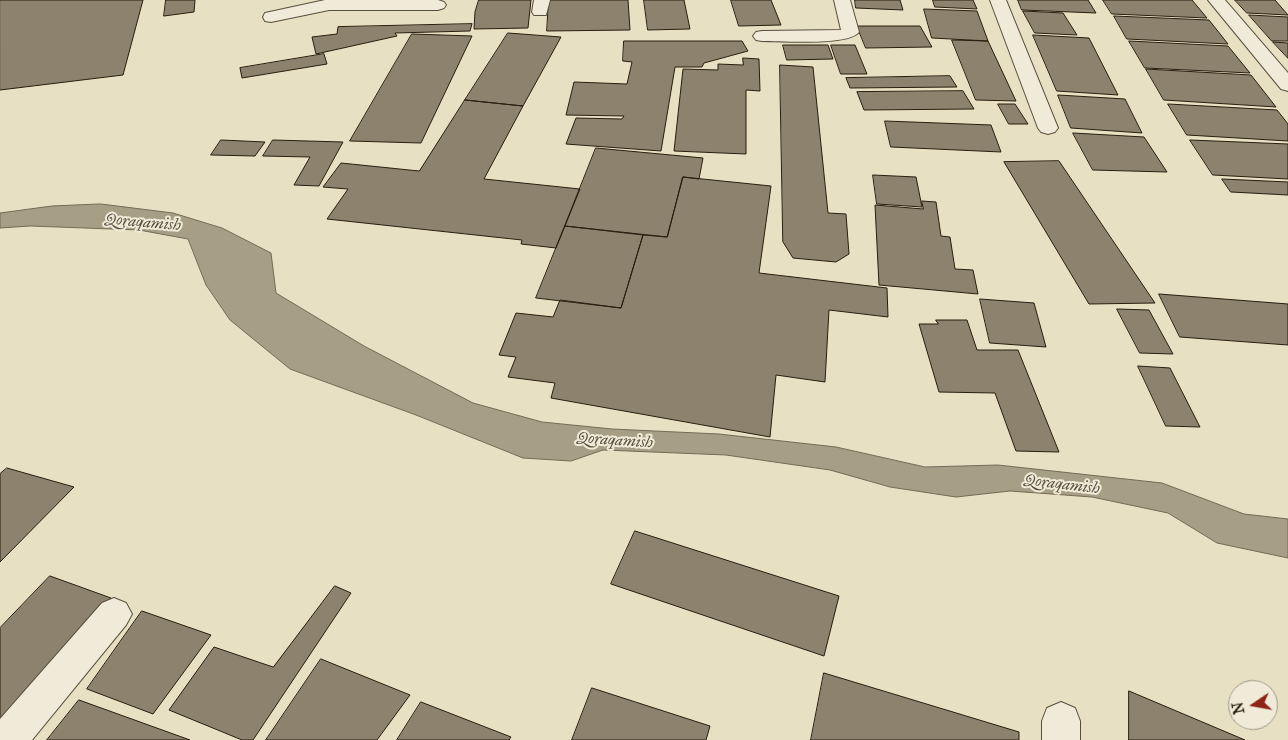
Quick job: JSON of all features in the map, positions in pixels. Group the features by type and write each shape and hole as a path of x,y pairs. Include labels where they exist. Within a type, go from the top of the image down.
{"street":[{"path":"762,36 842,35 850,32 842,0"},
{"path":"998,0 1048,128"},
{"path":"1216,0 1288,85"},
{"path":"271,17 332,2 438,5"},
{"path":"7,740 114,614"}],"water":[{"name":"Qoraqamish","path":"101,204 173,213 222,228 271,253 276,293 364,346 473,403 542,422 612,429 719,434 836,447 925,467 998,465 1162,483 1244,514 1288,519 1288,558 1217,543 1168,513 1092,497 1010,491 956,497 890,487 830,470 726,455 603,450 571,461 523,458 416,415 290,369 230,320 206,285 188,239 139,230 30,226 0,228 0,213 52,206"}],"building":[{"path":"0,0 143,0 123,75 0,90"},
{"path":"166,0 195,0 194,12 164,16"},
{"path":"479,0 531,0 528,28 474,29 475,12"},
{"path":"549,0 628,0 630,30 547,31"},
{"path":"644,0 684,0 690,29 648,30"},
{"path":"731,0 771,0 781,25 739,26"},
{"path":"855,0 900,0 903,10 856,8"},
{"path":"933,0 973,0 977,9 935,7"},
{"path":"1018,0 1088,0 1096,13 1022,10"},
{"path":"1103,0 1192,0 1207,18 1112,14"},
{"path":"1235,0 1275,0 1288,15 1247,13"},
{"path":"924,9 977,11 988,41 932,38"},
{"path":"1023,11 1063,13 1077,35 1035,33"},
{"path":"1249,15 1288,17 1288,41 1272,41"},
{"path":"1114,16 1209,20 1228,44 1127,39"},
{"path":"472,24 470,31 395,33 397,36 316,54 312,37 337,34 338,27"},
{"path":"857,26 920,26 932,47 866,48"},
{"path":"508,33 561,37 523,106 465,100"},
{"path":"412,34 472,36 421,143 350,141"},
{"path":"1033,35 1089,38 1118,95 1057,91"},
{"path":"952,40 988,41 1016,101 976,100"},
{"path":"624,41 742,41 748,51 704,63 702,67 675,67 661,151 566,144 576,118 622,119 624,116 566,115 574,82 627,84 632,62 623,61"},
{"path":"1129,41 1228,46 1250,73 1145,68"},
{"path":"1273,42 1288,43 1288,58"},
{"path":"783,45 828,45 833,59 787,60"},
{"path":"831,45 855,45 867,74 841,74"},
{"path":"324,54 327,64 242,78 240,68"},
{"path":"743,58 759,59 760,91 746,90 746,154 674,151 683,69 718,70 718,64 743,65"},
{"path":"780,65 813,67 828,213 846,214 849,254 836,262 793,258 783,242"},
{"path":"1146,69 1251,75 1276,107 1164,100"},
{"path":"950,76 957,87 850,88 846,78"},
{"path":"963,91 974,109 864,110 857,92"},
{"path":"1058,95 1125,99 1142,133 1071,128"},
{"path":"465,100 523,106 484,179 580,189 556,248 521,244 522,240 327,219 348,189 323,187 341,163 419,171"},
{"path":"998,104 1015,104 1028,124 1009,124"},
{"path":"1168,104 1277,110 1288,124 1288,141 1187,135"},
{"path":"885,121 991,125 1001,152 891,147"},
{"path":"1073,133 1144,137 1167,172 1093,170"},
{"path":"221,140 265,142 255,156 211,155"},
{"path":"273,140 343,142 319,186 294,185 310,157 263,156"},
{"path":"1190,140 1288,144 1288,179 1213,175"},
{"path":"596,148 703,158 699,179 683,177 667,237 565,226"},
{"path":"1059,161 1155,303 1089,304 1004,162"},
{"path":"873,175 916,177 922,207 877,204"},
{"path":"683,177 771,186 759,273 887,288 888,317 829,310 825,382 776,375 770,437 551,398 555,383 508,377 516,357 499,355 516,313 553,317 560,300 621,308 643,235 667,237"},
{"path":"1222,179 1288,182 1288,195 1231,192"},
{"path":"922,201 936,202 941,236 950,237 955,269 973,270 978,294 879,285 875,205 923,209"},
{"path":"565,226 643,235 621,308 536,298"},
{"path":"1159,294 1288,304 1288,345 1180,337"},
{"path":"980,299 1034,303 1046,347 990,343"},
{"path":"1117,309 1149,310 1173,354 1140,353"},
{"path":"936,320 967,320 977,350 1018,350 1059,452 1016,451 995,393 939,392 919,324 938,324"},
{"path":"1138,366 1170,368 1200,427 1166,426"},
{"path":"7,468 74,487 0,562 0,474"},
{"path":"635,531 839,596 824,656 611,584"},
{"path":"50,576 111,598 0,726 0,628"},
{"path":"335,586 351,593 253,740 242,740 169,710 214,647 273,667"},
{"path":"142,611 211,635 153,714 87,689"},
{"path":"321,659 410,695 377,740 266,740"},
{"path":"824,673 1019,732 1019,740 811,740"},
{"path":"592,688 710,726 706,740 572,740"},
{"path":"1129,691 1245,740 1129,740"},
{"path":"79,700 190,740 47,740"},
{"path":"421,702 511,737 509,740 397,740"}]}
